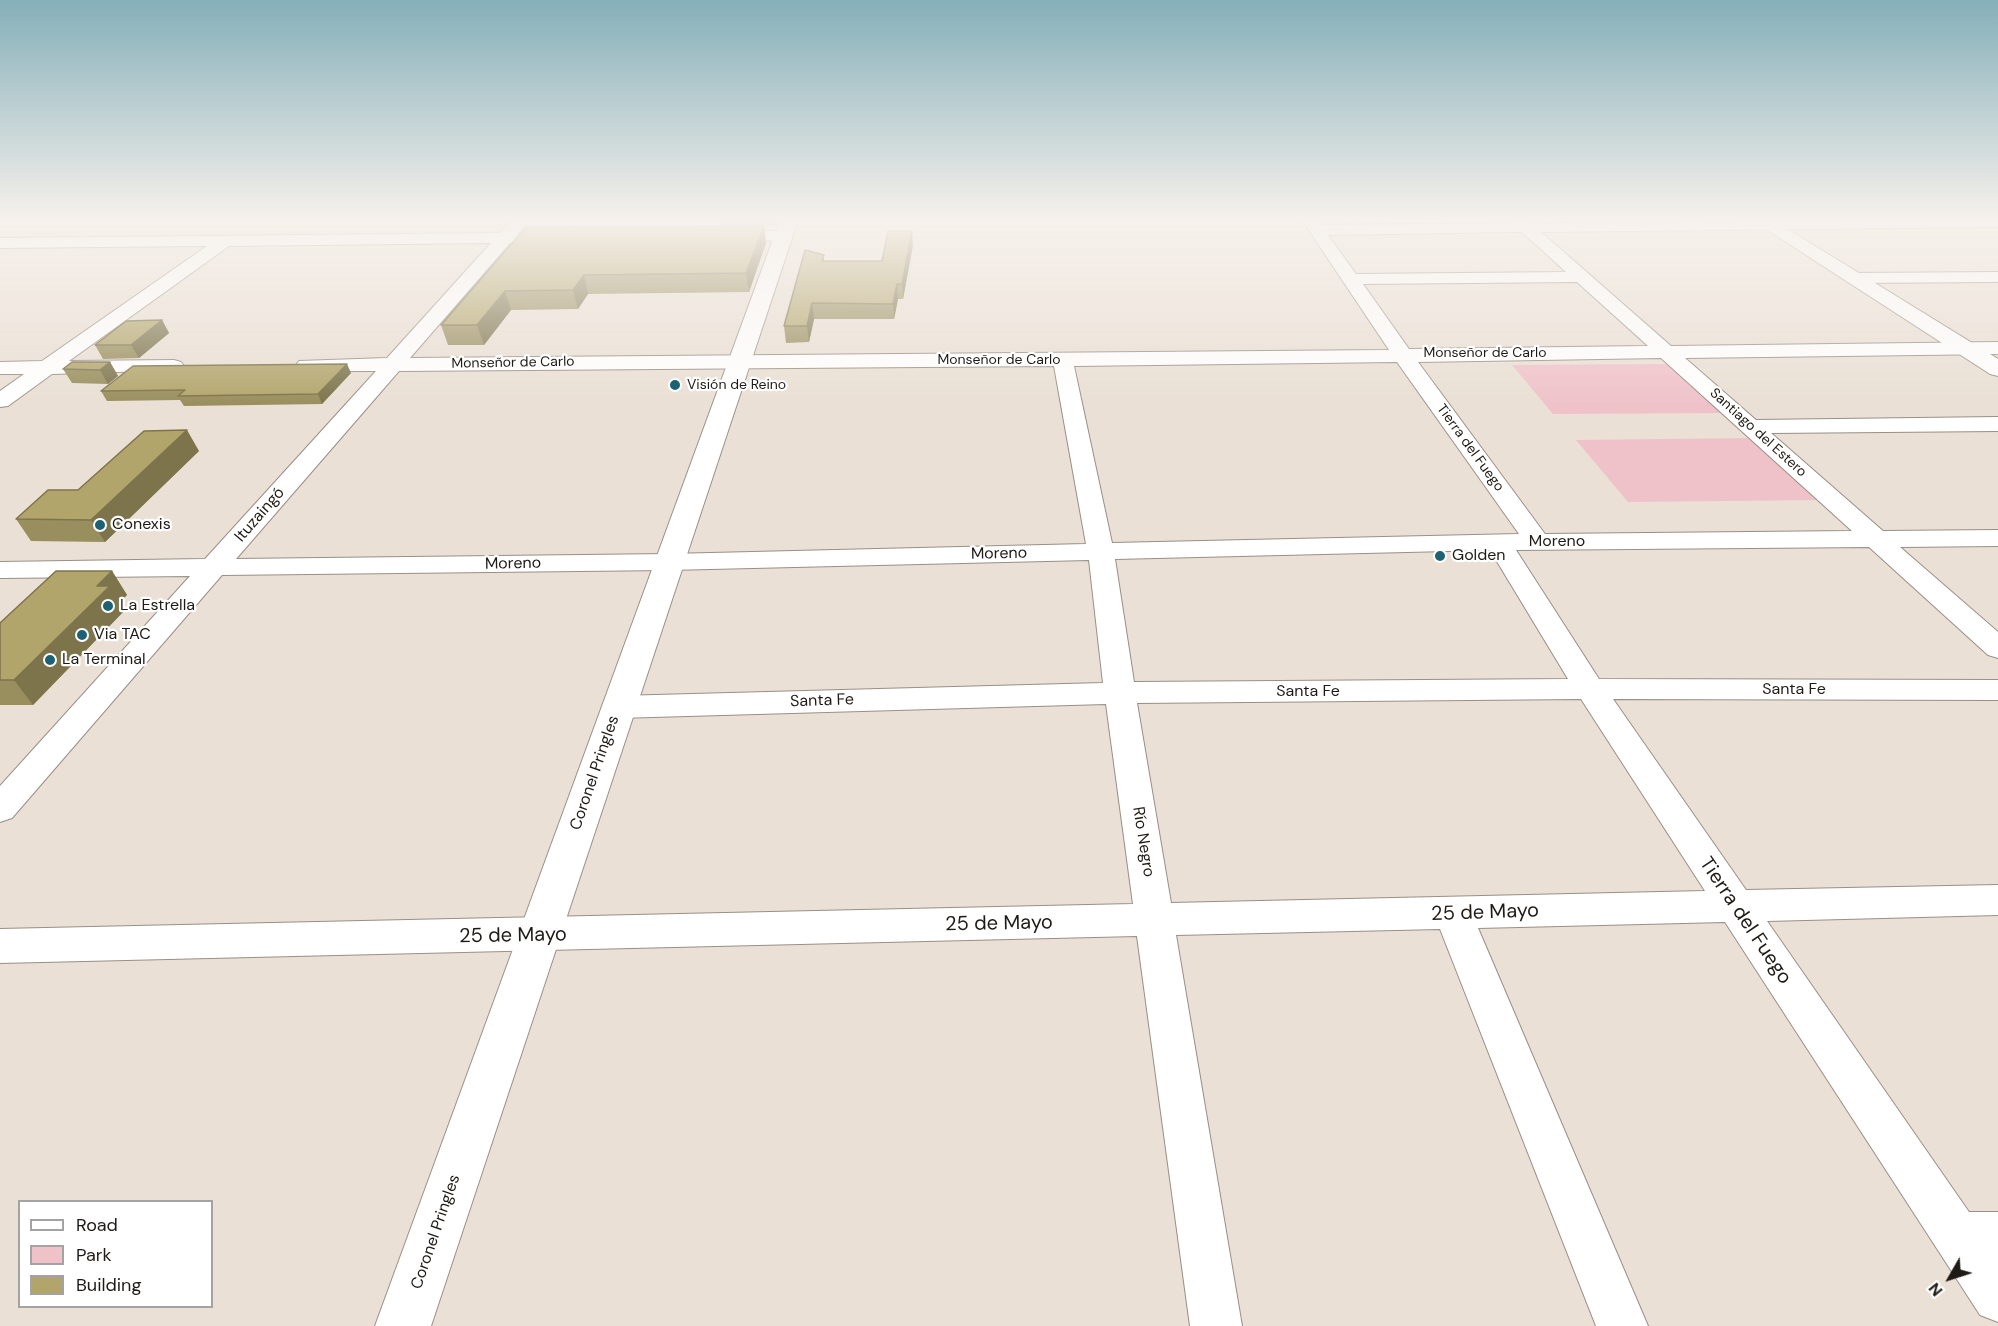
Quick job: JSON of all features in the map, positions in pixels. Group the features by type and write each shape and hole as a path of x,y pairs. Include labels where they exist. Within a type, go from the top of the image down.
{"main road":[{"name":"Coronel Pringles","path":"403,1326 767,282"},
{"path":"1859,282 1998,369"}],"street":[{"path":"0,401 168,282"},
{"name":"Ituzaingó","path":"0,809 393,364 471,282"},
{"name":"Tierra del Fuego","path":"1353,282 1402,354 1538,542"},
{"name":"Santiago del Estero","path":"1588,282 1998,648"},
{"name":"Monseñor de Carlo","path":"286,365 1063,360 1998,348"},
{"name":"Río Negro","path":"1063,360 1101,552 1120,693 1216,1326"},
{"path":"0,368 191,366"},
{"path":"1750,427 1998,424"},
{"name":"Moreno","path":"0,570 669,562 1498,542 1998,538"},
{"name":"Tierra del Fuego","path":"1498,542 1590,689 1734,905 1978,1236 1998,1297"},
{"name":"Santa Fe","path":"618,707 1120,693 1590,689 1998,690"},
{"name":"25 de Mayo","path":"0,946 1998,900"},
{"path":"1453,914 1622,1326"}],"green space":[{"path":"1671,364 1726,413 1553,414 1512,365"},
{"path":"1754,438 1822,500 1628,502 1576,440"}],"building":[{"path":"478,282 579,282 573,290 505,291 477,325 441,325"},
{"path":"796,282 902,282 902,284 897,284 893,304 812,303 807,326 784,326"},
{"path":"162,320 131,345 95,345 126,321"},
{"path":"72,362 110,362 100,370 63,369"},
{"path":"347,364 318,394 178,396 185,390 101,391 133,366"},
{"path":"187,430 91,520 16,519 48,490 78,490 144,431"},
{"path":"56,571 112,571 97,586 110,586 14,680 0,680 0,623"}],"place":[{"name":"Visión de Reino","path":"675,385"},
{"name":"Conexis","path":"100,525"},
{"name":"Golden","path":"1440,556"},
{"name":"La Estrella","path":"108,606"},
{"name":"Via TAC","path":"82,635"},
{"name":"La Terminal","path":"50,660"}]}
